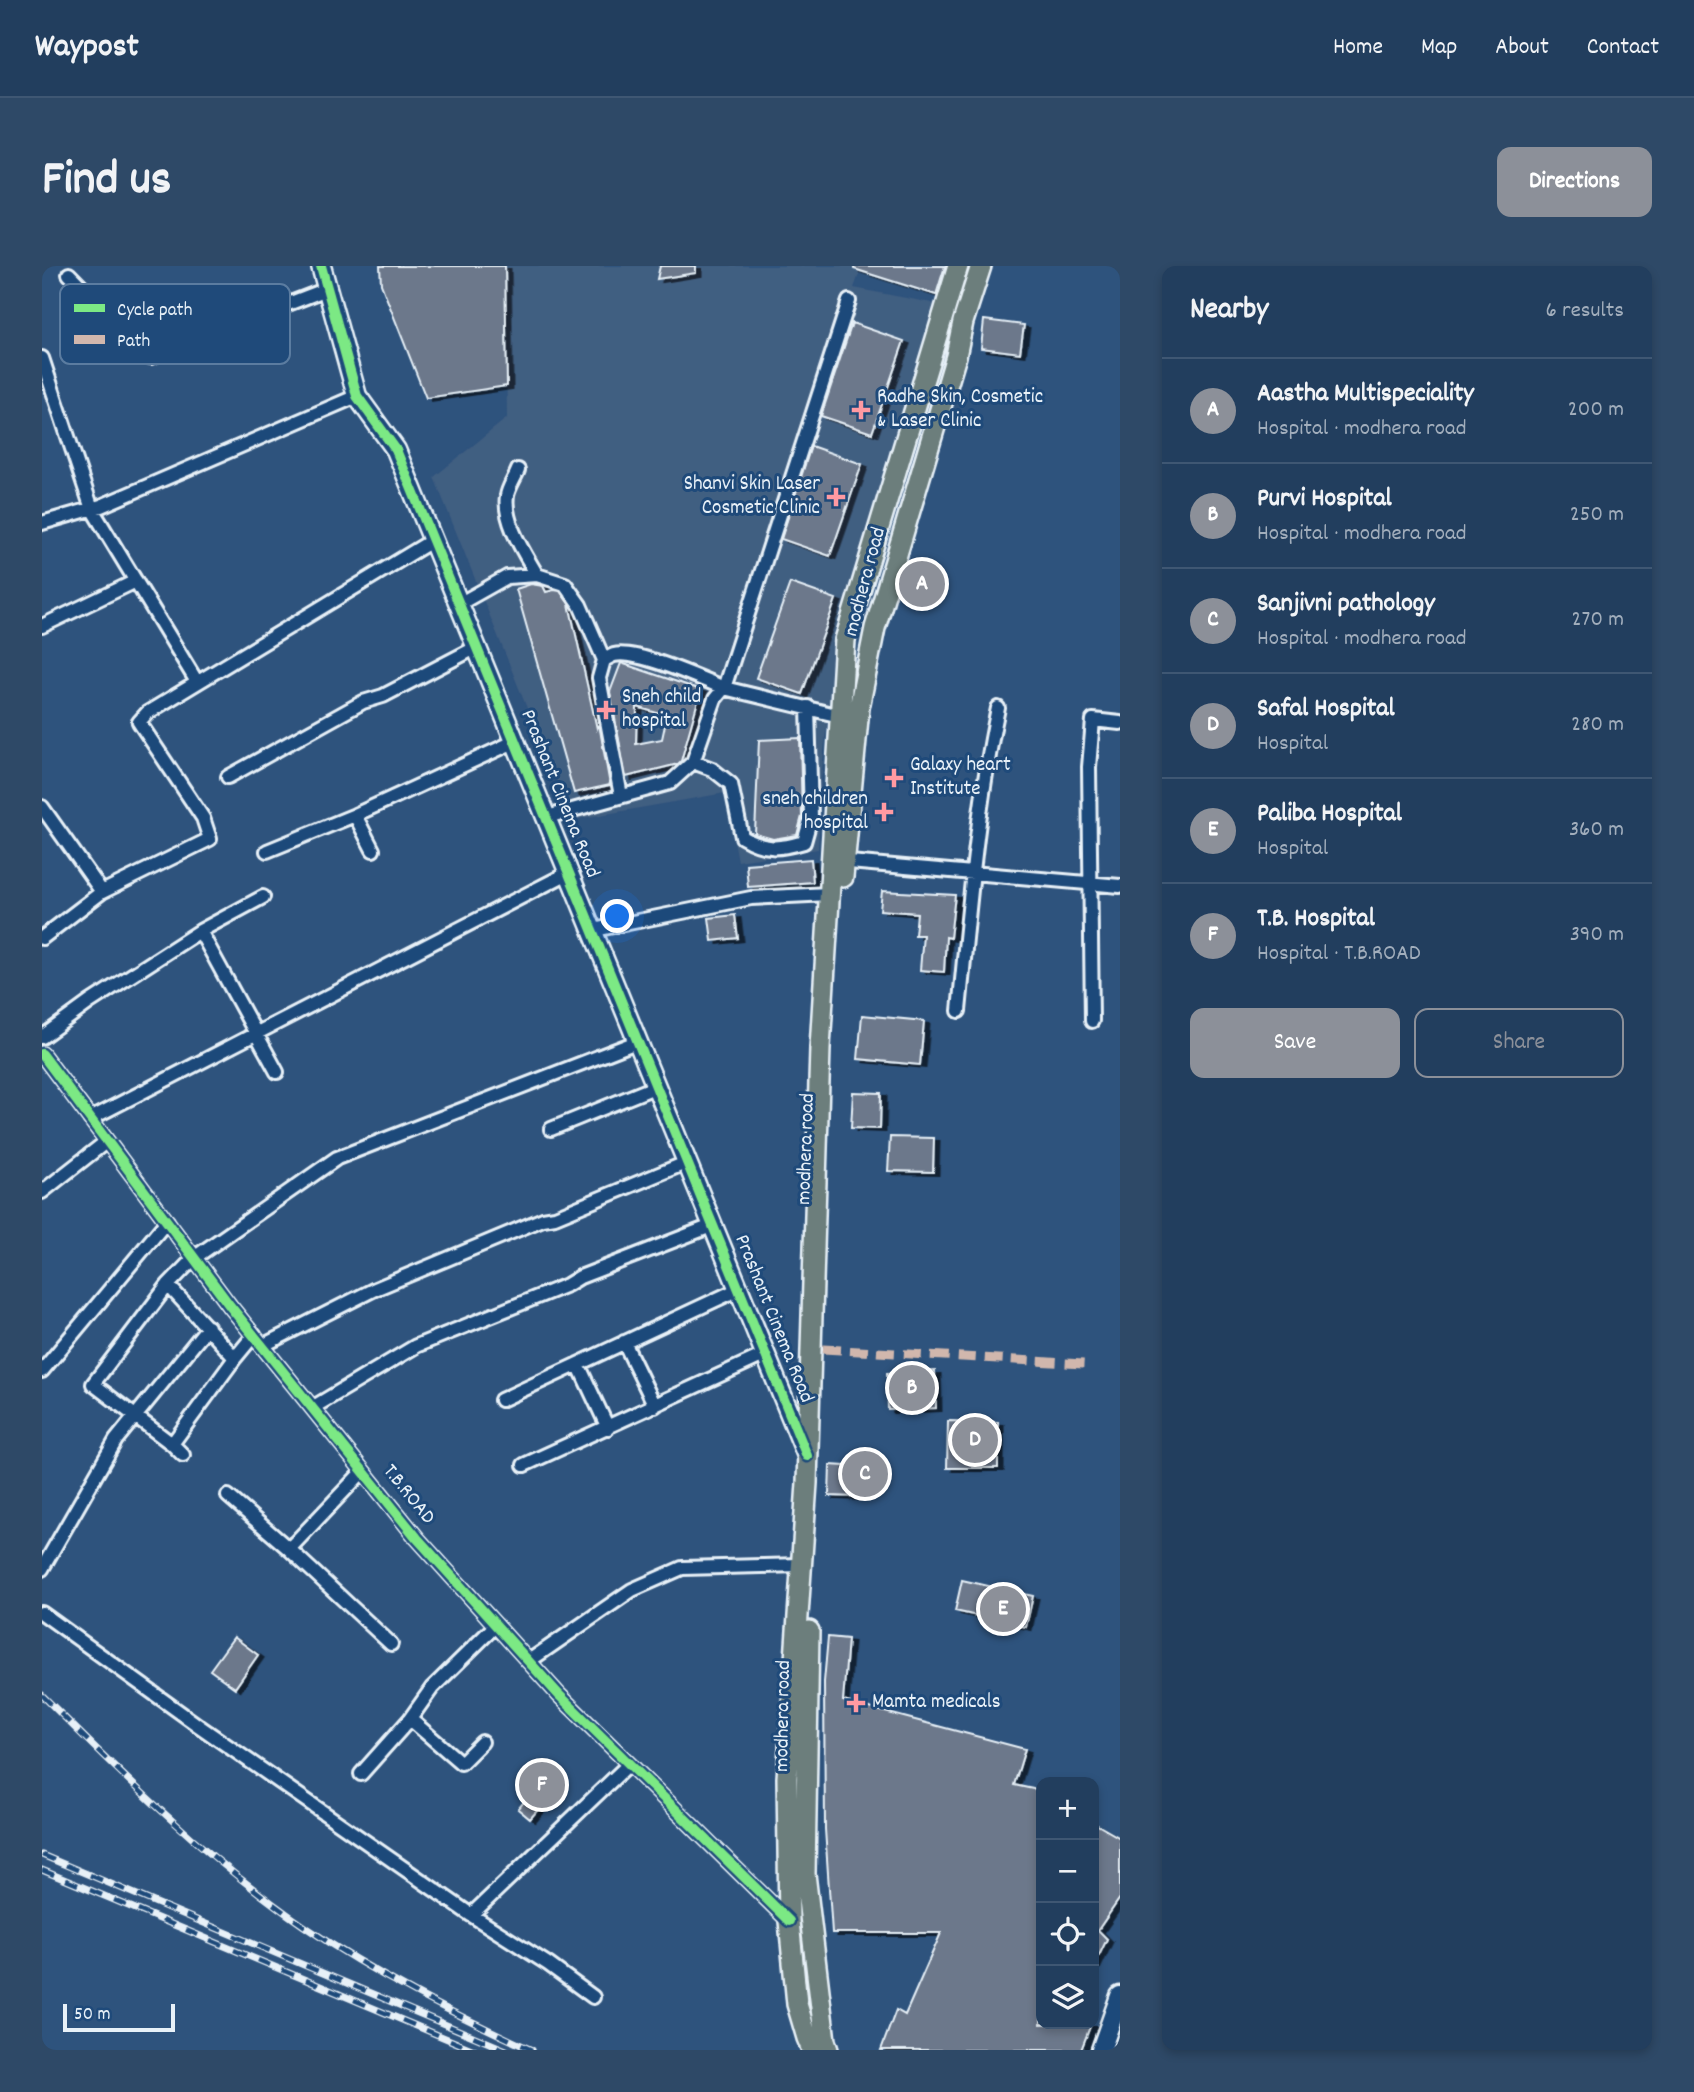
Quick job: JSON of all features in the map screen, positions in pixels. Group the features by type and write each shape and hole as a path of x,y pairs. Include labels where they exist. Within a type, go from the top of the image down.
{"main road":[{"path":"813,2050 797,2004 789,1921 787,1778 807,1456 820,1048 829,894 838,861 840,716 845,640 958,266"},
{"name":"modhera road","path":"828,2050 805,1874 805,1804 809,1623 818,1485 838,861 859,708 875,628 981,266"}],"street":[{"name":"Prashant Cinema Road","path":"321,266 357,396 396,450 807,1456"},
{"path":"69,274 79,284"},
{"path":"290,303 327,289"},
{"path":"547,817 670,783 693,762 715,699 724,688 849,302"},
{"path":"42,358 92,509 197,682"},
{"path":"42,523 92,509 357,396"},
{"path":"519,470 506,495 508,510 515,537 537,575"},
{"path":"42,938 102,892 211,839 203,818 139,722 147,713 433,540"},
{"path":"459,604 507,577 537,575 565,584 580,605 604,660 599,678 621,796"},
{"path":"42,626 136,581"},
{"path":"228,777 363,702 383,696 477,647"},
{"path":"604,660 615,655 628,655 671,667 724,688 840,716"},
{"path":"693,762 712,769 731,784 742,837 757,846 783,848 804,842 811,817 808,708"},
{"path":"959,1011 973,873 998,708"},
{"path":"1092,1021 1088,767 1093,720 1120,723"},
{"path":"268,851 355,815 516,741"},
{"path":"42,807 102,892"},
{"path":"355,815 373,850"},
{"path":"838,861 1120,886"},
{"path":"90,1119 570,872"},
{"path":"594,930 751,898 829,894"},
{"path":"42,1037 90,1002 225,915 263,897"},
{"path":"200,931 277,1072"},
{"path":"183,1455 135,1414 93,1384 168,1285 194,1258 337,1158 639,1041"},
{"name":"T.B.ROAD","path":"42,1054 258,1341 417,1538 559,1695 789,1921"},
{"path":"551,1129 657,1086"},
{"path":"42,1192 107,1141"},
{"path":"172,1444 235,1358 258,1341 543,1219 555,1217 688,1162"},
{"path":"42,1371 167,1222"},
{"path":"312,1408 416,1346 567,1285 580,1277 714,1225"},
{"path":"168,1285 235,1358"},
{"path":"501,1400 740,1289"},
{"path":"42,1569 116,1440 208,1326"},
{"path":"624,1342 655,1406"},
{"path":"524,1465 766,1354"},
{"path":"578,1364 608,1428"},
{"path":"289,1549 363,1471"},
{"path":"228,1496 390,1644"},
{"path":"528,1661 632,1590 682,1567 801,1565"},
{"path":"42,1613 198,1726 593,1997"},
{"path":"361,1774 410,1719 432,1688 496,1625"},
{"path":"410,1719 461,1763 482,1742"},
{"path":"471,1915 629,1764"},
{"path":"1101,2050 1120,1996"}],"shaded area":[{"path":"505,266 862,266 854,288 937,304 925,335 869,537 836,642 821,779 818,849 738,861 725,793 572,820 434,477 507,418"}],"building":[{"path":"380,266 505,266 507,386 426,398 381,284"},
{"path":"660,266 696,266 696,273 657,279"},
{"path":"854,266 945,266 936,295 854,269"},
{"path":"984,320 1024,325 1020,353 981,348"},
{"path":"852,323 904,341 872,433 821,416"},
{"path":"811,446 862,464 830,556 781,539"},
{"path":"790,583 836,599 802,694 756,678"},
{"path":"531,584 543,586 546,592 560,591 569,604 597,729 599,724 610,785 574,793 516,589"},
{"path":"621,663 701,690 678,764 626,777 610,692","holes":["637,707 667,716 662,739 636,744"]},
{"path":"800,738 802,816 797,835 773,839 755,834 759,740"},
{"path":"811,859 813,882 748,887 746,864"},
{"path":"882,891 955,895 950,938 946,937 944,972 920,970 923,935 915,935 917,913 880,910"},
{"path":"735,915 738,938 712,941 709,918"},
{"path":"862,1015 924,1021 920,1065 858,1059"},
{"path":"853,1092 881,1093 880,1129 851,1128"},
{"path":"890,1137 934,1138 933,1172 888,1171"},
{"path":"935,1371 936,1408 888,1410 887,1373"},
{"path":"948,1421 998,1422 998,1468 947,1468"},
{"path":"830,1465 861,1467 859,1497 829,1496"},
{"path":"962,1580 1033,1596 1026,1627 955,1611"},
{"path":"234,1637 258,1655 235,1688 210,1670"},
{"path":"828,1637 848,1639 843,1701 1025,1749 1014,1785 1036,1791 1036,2029 1089,2029 1081,2050 881,2050 896,2010 905,2015 941,1933 832,1933 825,1829 824,1682"},
{"path":"545,1776 557,1787 530,1819 518,1809"},
{"path":"1099,1826 1120,1838 1120,1898 1099,1929"},
{"path":"1099,1931 1107,1939 1099,1956"}],"railway":[{"path":"42,1695 201,1846 304,1926 387,1977 532,2050"},
{"path":"42,1855 506,2050"},
{"path":"42,1870 474,2050"}],"marked path":[{"path":"823,1349 1085,1364"}],"cycle path":[{"path":"321,266 357,396 396,450 807,1456"},
{"path":"42,1054 230,1306 417,1538 559,1695 789,1921"}],"place":[{"name":"Radhe Skin, Cosmetic & Laser Clinic","path":"861,410"},
{"name":"Shanvi Skin Laser Cosmetic Clinic","path":"836,497"},
{"name":"Aastha Multispeciality","path":"922,584"},
{"name":"Sneh child hospital","path":"606,710"},
{"name":"Galaxy heart Institute","path":"894,778"},
{"name":"sneh children hospital","path":"884,812"},
{"name":"Purvi Hospital","path":"912,1388"},
{"name":"Safal Hospital","path":"975,1440"},
{"name":"Sanjivni pathology","path":"865,1474"},
{"name":"Paliba Hospital","path":"1003,1609"},
{"name":"Mamta medicals","path":"856,1703"},
{"name":"T.B. Hospital","path":"542,1785"}]}
